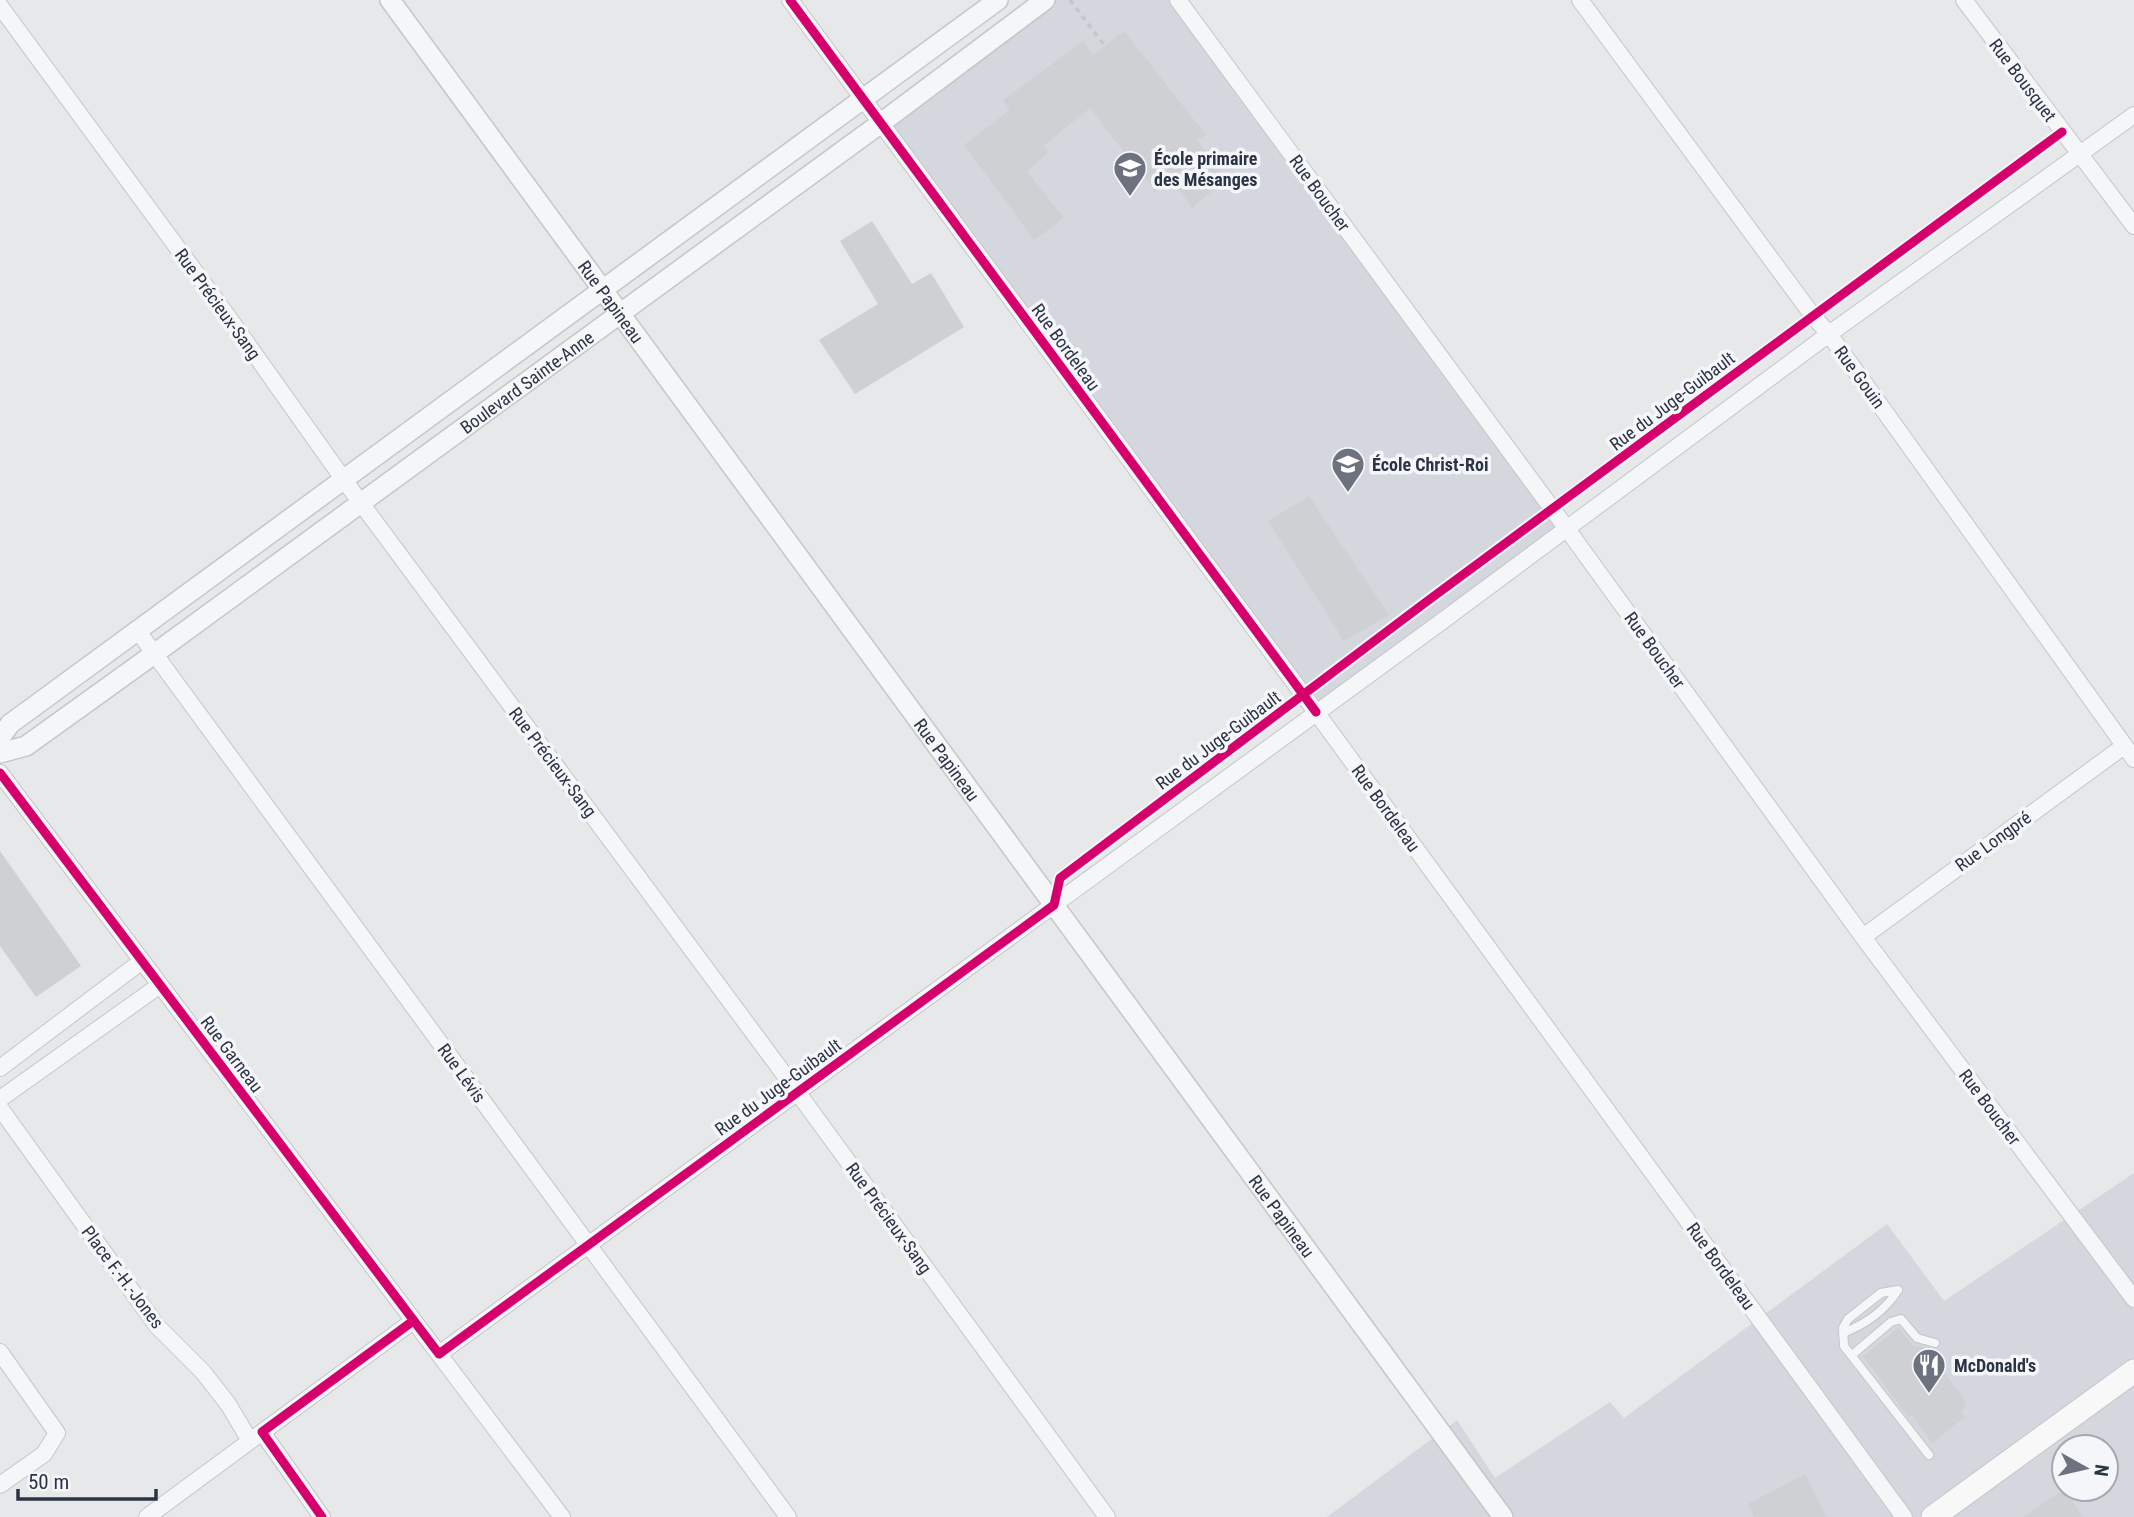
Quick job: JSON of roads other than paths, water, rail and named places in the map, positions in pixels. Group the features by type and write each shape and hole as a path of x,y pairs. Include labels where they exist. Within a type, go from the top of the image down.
{"main road":[{"path":"1933,1517 2134,1371"}],"street":[{"name":"Rue Papineau","path":"390,0 1503,1517"},
{"name":"Rue Bordeleau","path":"790,0 1317,712 1904,1517"},
{"name":"Boulevard Sainte-Anne","path":"0,738 10,724 137,630 998,0"},
{"name":"Boulevard Sainte-Anne","path":"0,753 26,746 154,654 621,314 1045,0"},
{"name":"Rue Boucher","path":"1178,0 1863,937 2134,1299"},
{"name":"Rue Gouin","path":"1580,0 1829,334 2129,752"},
{"name":"Rue Bousquet","path":"1964,0 2134,226"},
{"name":"Rue Précieux-Sang","path":"0,6 360,502 798,1093 1107,1517"},
{"name":"Rue du Juge-Guibault","path":"439,1354 1567,529 1829,334 2134,115"},
{"name":"Rue Lévis","path":"137,630 788,1517"},
{"name":"Rue Longpré","path":"1863,937 2129,752"},
{"name":"Rue Garneau","path":"0,773 562,1517"},
{"path":"0,1068 142,961"},
{"path":"0,1099 160,985"},
{"name":"Place F.-H.-Jones","path":"0,1108 158,1326 203,1371 322,1517"},
{"path":"147,1517 414,1321"},
{"path":"0,1352 57,1433 44,1454 0,1485"}],"lane":[{"path":"1843,1333 1862,1325 1889,1304 1899,1290 1881,1293 1848,1319 1843,1333 1844,1346 1929,1455"},
{"path":"1852,1355 1891,1322 1901,1319 1917,1338 1935,1343"}],"place":[{"name":"École primaire des Mésanges","path":"1130,198"},
{"name":"École Christ-Roi","path":"1348,494"},
{"name":"McDonald's","path":"1929,1395"}]}
